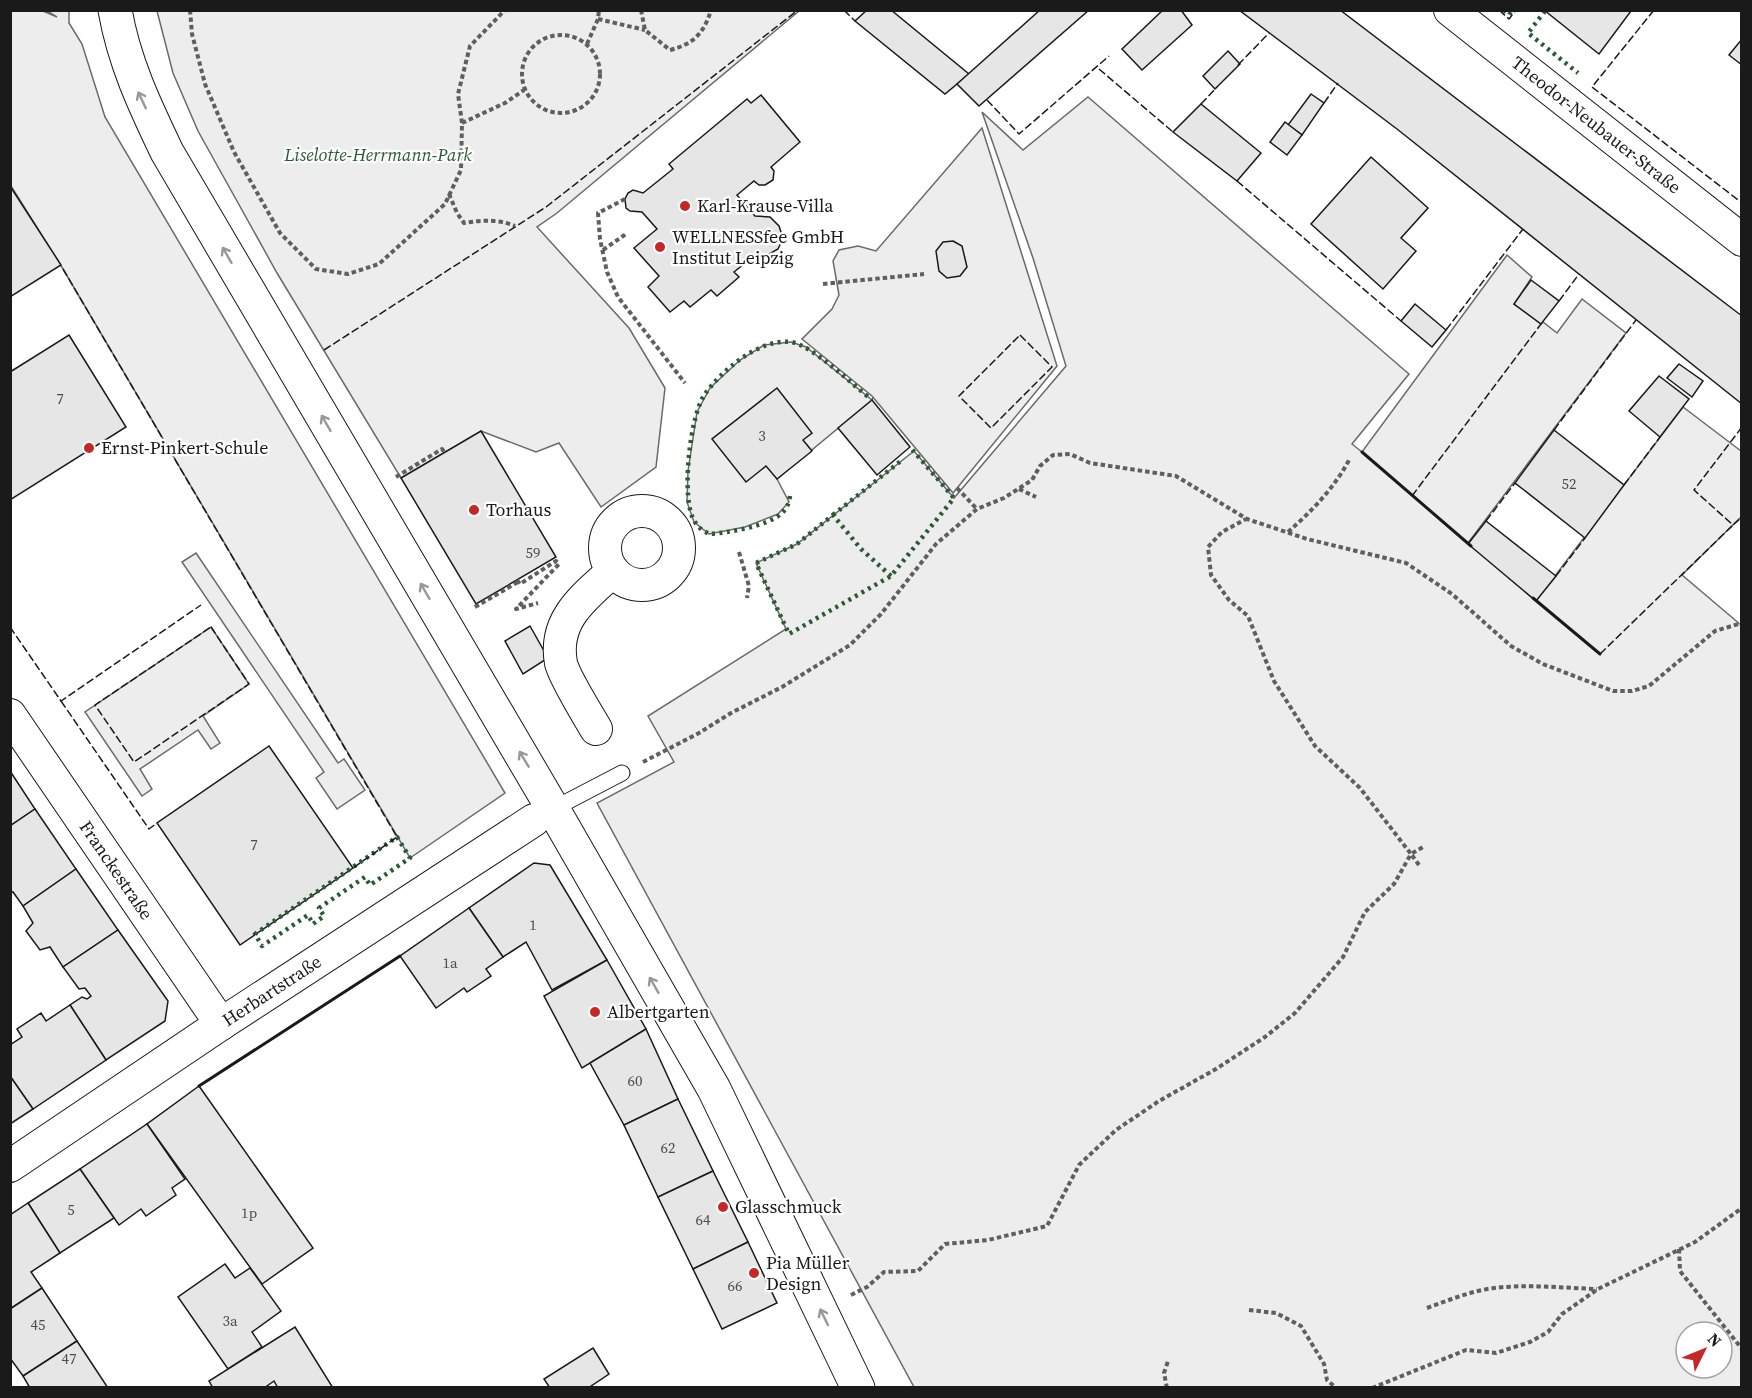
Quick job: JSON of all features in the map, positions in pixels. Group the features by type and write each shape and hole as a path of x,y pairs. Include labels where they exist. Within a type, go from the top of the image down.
{"street":[{"path":"115,10 121,41 137,88 167,152 544,815 714,1089 858,1388"},
{"name":"Theodor-Neubauer-Straße","path":"1450,10 1742,240"},
{"path":"597,729 561,665 560,634 580,600 613,571"},
{"name":"Franckestraße","path":"10,716 221,1024"},
{"name":"Herbartstraße","path":"10,1166 221,1024 544,815"}],"lane":[{"path":"544,815 622,773"}],"path":[{"path":"190,10 192,34 205,84 234,152 280,233 316,269 348,274 379,264 445,204 461,170 462,123 458,94 470,46 506,10"},
{"path":"587,44 599,10"},
{"path":"641,10 645,30"},
{"path":"598,18 645,30 670,50 686,46 701,33 711,10"},
{"path":"559,34 573,35 587,44 595,55 600,74 598,87 588,103 570,113 550,112 532,102 524,90 521,77 522,63 529,49 539,40 559,34"},
{"path":"462,123 505,103 524,90"},
{"path":"449,195 464,223 482,220 503,221 515,226"},
{"path":"625,199 598,213 607,272 618,297 685,383"},
{"path":"603,250 626,234"},
{"path":"823,284 924,274"},
{"path":"399,475 442,449 445,453"},
{"path":"622,773 782,687 850,645 881,614 936,544 977,509 1019,489 1032,480 1040,466 1053,455 1070,454 1090,463 1176,476 1247,519 1307,539 1406,563 1452,594 1512,646 1543,664 1613,691 1632,691 1649,686 1715,631 1742,623"},
{"path":"1287,532 1307,516 1341,476 1349,460"},
{"path":"957,488 977,509"},
{"path":"1019,489 1036,497"},
{"path":"1247,519 1222,532 1208,547 1211,575 1229,600 1248,616 1274,681 1316,746 1360,788 1419,865"},
{"path":"739,552 749,586 747,598"},
{"path":"477,606 518,581 520,584 556,561 559,564 516,609 566,596 577,605"},
{"path":"867,1287 884,1272 918,1271 945,1244 988,1240 1047,1226 1079,1165 1116,1130 1159,1101 1216,1069 1295,1013 1343,957 1365,912 1395,884 1411,854 1425,846"},
{"path":"1372,1388 1466,1350 1496,1353 1530,1342 1548,1332 1562,1314 1598,1290 1695,1242 1742,1208"},
{"path":"1679,1249 1680,1271 1742,1349"},
{"path":"1427,1308 1460,1296 1494,1288 1547,1287 1598,1290"},
{"path":"1249,1310 1276,1314 1301,1326 1324,1364 1327,1380 1336,1388"},
{"path":"1167,1388 1164,1373 1168,1361"}],"green space":[{"path":"11,11 43,11 57,17 47,11 69,11 69,23 82,44 105,117 505,793 410,858 63,269 11,186"},
{"name":"Liselotte-Herrmann-Park","path":"157,11 799,11 557,213 537,227 629,328 665,388 656,467 601,507 559,443 536,452 481,431 401,478 277,273 198,131 173,73"},
{"path":"1088,97 1409,374 1352,444 1362,452 1507,255 1532,277 1514,304 1541,324 1543,322 1557,333 1582,299 1626,333 1468,543 1536,601 1683,407 1741,451 1741,517 1682,575 1741,625 1741,1387 914,1387 597,803 674,762 648,716 786,629 756,563 797,544 914,451 954,498 1066,366 1033,258 982,112 1023,150"},
{"path":"982,128 1057,366 953,493 872,396 802,339 832,309 839,295 833,261 839,250 858,246 876,251"},
{"path":"791,342 806,347 872,400 777,479 789,502 778,514 745,527 709,534 694,522 687,502 688,471 697,412 710,388 740,360 764,345"},
{"path":"196,553 338,763 344,759 365,790 337,809 316,778 324,772 182,562"},
{"path":"211,627 249,684 203,716 220,743 211,749 198,730 140,769 152,789 142,796 85,712"}],"building":[{"path":"867,10 891,10 969,74 945,94 855,21"},
{"path":"1040,10 1089,10 979,106 957,84"},
{"path":"1163,10 1181,10 1192,25 1142,70 1122,49"},
{"path":"1239,10 1340,10 1742,316 1742,404 1397,129"},
{"path":"1544,10 1631,10 1631,11 1599,54"},
{"path":"1742,39 1742,65 1729,55"},
{"path":"1228,51 1240,64 1215,89 1203,76"},
{"path":"1311,94 1324,103 1302,135 1288,125"},
{"name":"Karl-Krause-Villa","path":"761,95 800,142 771,167 774,171 773,180 765,185 759,185 754,181 737,195 755,216 770,217 779,226 783,238 778,249 766,256 755,255 734,272 739,277 717,296 711,290 690,307 684,301 670,312 648,287 659,276 634,248 657,229 642,212 630,211 626,208 625,199 633,190 643,193 673,169 669,164 747,99 751,103"},
{"path":"1201,104 1261,153 1237,181 1173,132"},
{"path":"1285,122 1302,135 1287,155 1270,142"},
{"path":"1371,157 1428,208 1401,238 1416,251 1383,289 1311,224"},
{"path":"10,186 61,265 10,297"},
{"path":"953,241 962,246 967,267 960,276 947,278 939,271 936,251 943,242"},
{"path":"1531,280 1559,301 1541,324 1514,304"},
{"path":"1415,304 1446,330 1432,347 1401,321"},
{"path":"69,335 126,427 10,500 10,372"},
{"path":"1679,364 1703,381 1692,397 1667,378"},
{"path":"1659,376 1689,399 1660,437 1629,411"},
{"path":"777,388 812,433 803,440 812,451 777,479 766,466 746,482 712,439"},
{"path":"872,400 910,447 877,475 838,428"},
{"path":"1554,430 1624,485 1585,538 1515,483"},
{"name":"Torhaus","path":"481,431 556,557 476,604 401,478"},
{"path":"1486,521 1556,576 1536,601 1468,544"},
{"path":"530,626 548,658 523,674 505,641"},
{"path":"269,746 353,868 240,945 157,823"},
{"path":"10,771 35,809 10,826"},
{"path":"35,809 76,869 23,906 13,892 10,893 10,826"},
{"path":"534,863 550,865 607,960 552,990 526,942 503,957 469,908"},
{"path":"76,869 118,930 63,967 50,947 40,950 26,931 33,923 23,906"},
{"path":"469,908 503,957 486,969 491,976 467,992 464,988 436,1008 400,956"},
{"path":"118,930 168,1001 165,1021 106,1060 70,1005 82,997 87,999 91,996 85,988 79,989 63,967"},
{"name":"Albertgarten","path":"607,960 646,1029 582,1068 544,996"},
{"path":"70,1005 106,1060 33,1109 10,1076 10,1045 22,1037 17,1029 41,1013 46,1021"},
{"path":"646,1029 678,1099 624,1125 590,1063"},
{"path":"10,1076 33,1109 10,1124"},
{"path":"199,1086 313,1248 262,1284 147,1124"},
{"path":"678,1099 713,1171 658,1197 624,1125"},
{"path":"147,1124 185,1179 172,1188 176,1195 146,1216 141,1209 119,1225 80,1169"},
{"path":"80,1169 114,1218 60,1253 28,1203"},
{"path":"713,1171 748,1242 693,1269 658,1197"},
{"path":"28,1203 60,1253 31,1272 42,1288 10,1309 10,1215"},
{"path":"748,1242 777,1303 722,1329 693,1269"},
{"path":"225,1264 235,1278 250,1268 281,1311 252,1332 262,1347 228,1369 178,1297"},
{"path":"42,1288 77,1341 23,1376 10,1358 10,1309"},
{"path":"295,1327 333,1388 278,1388 274,1381 264,1388 213,1388 209,1381"},
{"path":"77,1341 108,1388 30,1388 23,1376"},
{"path":"593,1348 609,1374 588,1388 550,1388 544,1379"}],"hedge":[{"path":"1504,10 1509,15 1512,10"},
{"path":"1545,11 1528,33 1578,73"},
{"path":"790,496 788,505 782,513 758,525 709,534 696,524 688,496 691,438 700,404 712,385 732,366 755,350 779,342 791,342 810,350 872,400"},
{"path":"891,576 861,549 833,515 797,544 756,563 789,634 891,576 954,498 910,447"},
{"path":"833,515 902,460"},
{"path":"397,837 410,858 370,885 365,877 319,908 324,916 313,924 308,915 262,946 255,934 397,837"}],"fence":[{"path":"324,350 546,207 798,10"},
{"path":"844,10 855,21"},
{"path":"1499,10 1509,19 1516,10"},
{"path":"1654,10 1592,87 1742,203"},
{"path":"1238,65 1269,33"},
{"path":"987,100 1019,134 1109,56"},
{"path":"1099,69 1173,132"},
{"path":"1324,103 1338,83"},
{"path":"1201,104 1217,87"},
{"path":"1237,181 1401,321"},
{"path":"1446,330 1523,229"},
{"path":"63,269 397,837 353,868"},
{"path":"1559,301 1579,274"},
{"path":"1554,430 1636,320"},
{"path":"1412,496 1541,324"},
{"path":"1020,335 1052,367 991,428 959,396 1020,335"},
{"path":"1742,427 1694,490 1733,525 1742,517"},
{"path":"1624,485 1660,437"},
{"path":"1486,521 1515,483"},
{"path":"1600,654 1733,525"},
{"path":"1556,576 1585,538"},
{"path":"10,627 61,701 201,605"},
{"path":"211,627 249,684 134,762 95,705 211,627"},
{"path":"61,701 149,829 157,823"}],"wall":[{"path":"1362,452 1471,546"},
{"path":"1533,598 1600,654"},
{"path":"199,1086 400,956"}],"place":[{"name":"Karl-Krause-Villa","path":"685,206"},
{"name":"WELLNESSfee GmbH Institut Leipzig","path":"660,247"},
{"name":"Ernst-Pinkert-Schule","path":"89,448"},
{"name":"Torhaus","path":"474,510"},
{"name":"Albertgarten","path":"595,1012"},
{"name":"Glasschmuck","path":"723,1207"},
{"name":"Pia Müller Design","path":"754,1273"}]}
